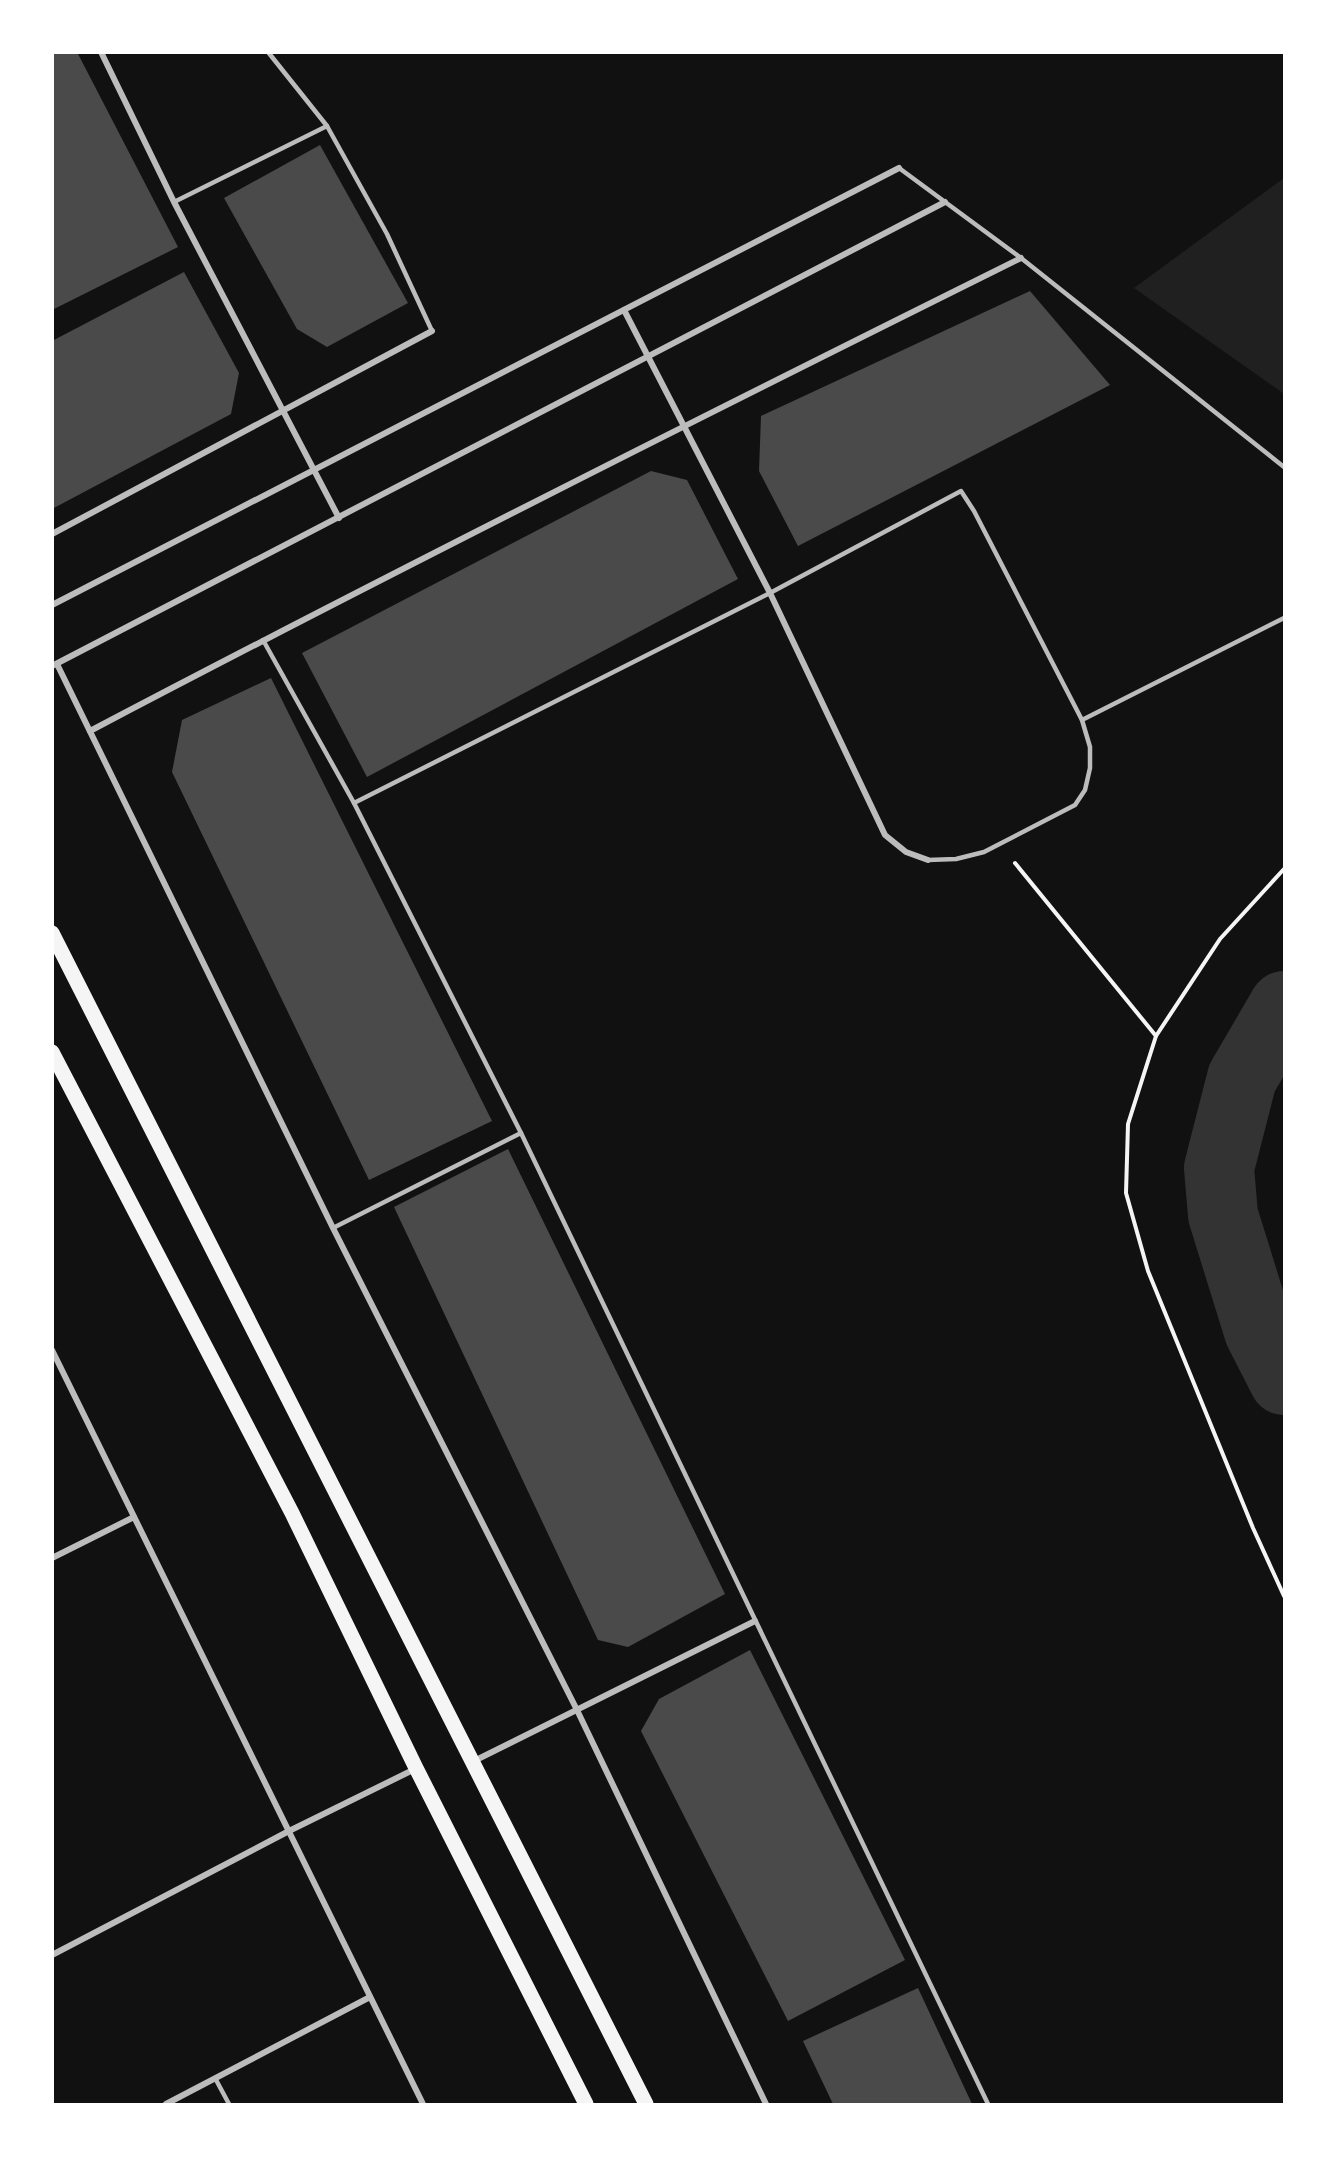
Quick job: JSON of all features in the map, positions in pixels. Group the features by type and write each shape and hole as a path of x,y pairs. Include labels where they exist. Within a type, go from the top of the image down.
{"main road":[{"path":"52,933 646,2104"},
{"path":"52,1052 292,1513 416,1768 586,2104"}],"street":[{"path":"101,52 174,202 339,518"},
{"path":"52,605 899,168"},
{"path":"766,2104 577,1710 333,1228 90,731 55,665 945,202"},
{"path":"90,731 263,640 684,426 1021,258"},
{"path":"624,310 770,593 885,834 906,852 928,860"},
{"path":"52,534 432,331"},
{"path":"52,1350 423,2104"},
{"path":"52,1558 134,1517"},
{"path":"472,1762 755,1621"},
{"path":"52,1954 416,1768"},
{"path":"166,2104 370,1997"}],"lane":[{"path":"268,52 327,126 387,234 432,331"},
{"path":"174,202 327,126"},
{"path":"899,168 1021,258 1284,467"},
{"path":"354,803 770,593 961,491 974,511 1082,720 1090,747 1090,768 1085,790 1075,805 984,852 956,859 928,860"},
{"path":"1082,720 1284,618"},
{"path":"263,640 354,803 521,1133 988,2104"},
{"path":"333,1228 521,1133"},
{"path":"215,2078 229,2104"}],"path":[{"path":"999,844 1156,1036"},
{"path":"1284,869 1220,939 1156,1036 1128,1124 1126,1193 1148,1271 1253,1528 1284,1596"}],"shaded area":[{"path":"1284,178 1284,394 1134,288"}],"building":[{"path":"52,52 77,52 178,247 54,309 52,306"},
{"path":"320,145 408,303 327,347 297,329 224,198"},
{"path":"184,272 239,373 231,414 52,509 52,341"},
{"path":"1030,291 1110,385 798,546 759,471 761,416"},
{"path":"651,471 687,480 738,579 367,777 302,653"},
{"path":"271,678 492,1121 369,1180 172,772 182,720"},
{"path":"508,1149 725,1594 628,1647 598,1640 394,1207"},
{"path":"750,1650 905,1960 788,2021 641,1731 659,1699"},
{"path":"918,1988 972,2104 833,2104 803,2041"}],"waterway":[{"path":"1284,1006 1242,1078 1219,1168 1223,1215 1259,1331 1284,1380"}]}
